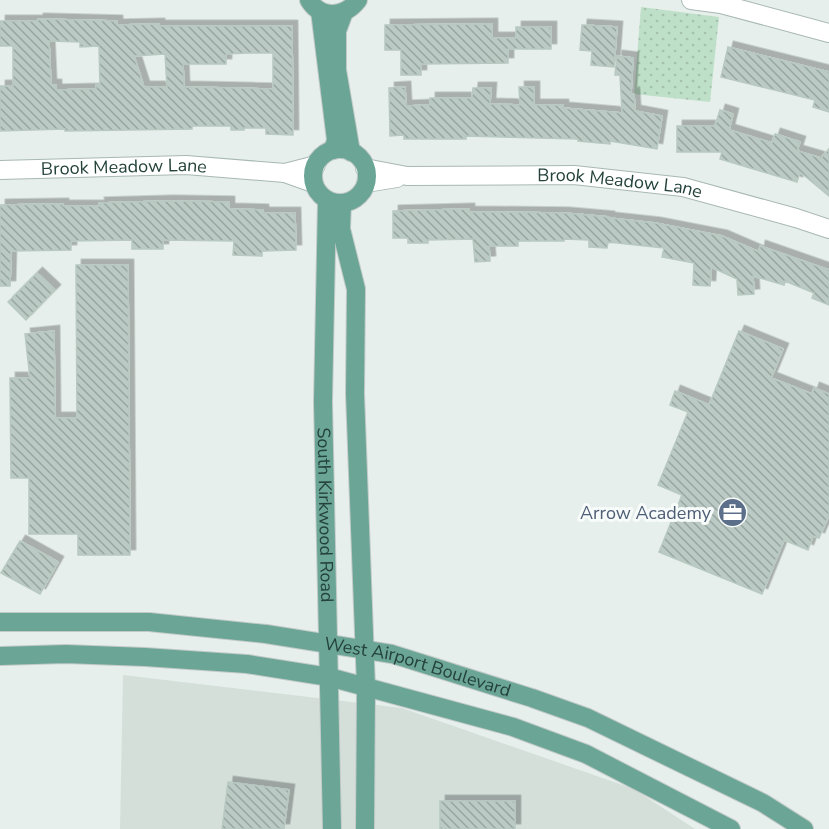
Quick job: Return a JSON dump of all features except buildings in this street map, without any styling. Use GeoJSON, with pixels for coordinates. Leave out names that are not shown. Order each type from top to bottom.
{"type":"FeatureCollection","features":[{"type":"Feature","properties":{"kind":"main road"},"geometry":{"type":"LineString","coordinates":[[315,5],[336,14],[351,6]]}},
{"type":"Feature","properties":{"kind":"main road"},"geometry":{"type":"LineString","coordinates":[[315,5],[336,140],[342,151]]}},
{"type":"Feature","properties":{"kind":"main road"},"geometry":{"type":"LineString","coordinates":[[342,151],[348,126],[337,70],[337,31],[351,6]]}},
{"type":"Feature","properties":{"kind":"main road"},"geometry":{"type":"LineString","coordinates":[[342,151],[357,156],[366,176],[357,197],[335,202],[316,190],[314,174],[325,154],[342,151]]}},
{"type":"Feature","properties":{"kind":"main road","name":"South Kirkwood Road"},"geometry":{"type":"LineString","coordinates":[[332,829],[322,402],[335,202]]}},
{"type":"Feature","properties":{"kind":"main road","name":"South Kirkwood Road"},"geometry":{"type":"LineString","coordinates":[[335,202],[356,289],[355,394],[366,687],[365,829]]}},
{"type":"Feature","properties":{"kind":"main road","name":"West Airport Boulevard"},"geometry":{"type":"LineString","coordinates":[[0,622],[149,622],[266,634],[392,654],[588,718],[763,803],[804,829]]}},
{"type":"Feature","properties":{"kind":"main road","name":"West Airport Boulevard"},"geometry":{"type":"LineString","coordinates":[[0,656],[66,654],[145,657],[247,664],[329,677],[513,728],[586,754],[730,829]]}},
{"type":"Feature","properties":{"kind":"main road"},"geometry":{"type":"LineString","coordinates":[[619,770],[632,739]]}},
{"type":"Feature","properties":{"kind":"street"},"geometry":{"type":"LineString","coordinates":[[691,0],[721,4],[829,33]]}},
{"type":"Feature","properties":{"kind":"street","name":"Brook Meadow Lane"},"geometry":{"type":"LineString","coordinates":[[0,170],[186,165],[314,174]]}},
{"type":"Feature","properties":{"kind":"street","name":"Brook Meadow Lane"},"geometry":{"type":"LineString","coordinates":[[366,176],[574,175],[683,187],[829,229]]}},
{"type":"Feature","properties":{"kind":"shaded area"},"geometry":{"type":"Polygon","coordinates":[[[123,675],[402,708],[634,789],[695,829],[120,829],[123,675]]]}},
{"type":"Feature","properties":{"kind":"green space"},"geometry":{"type":"Polygon","coordinates":[[[641,7],[719,17],[710,102],[634,94],[641,7]]]}},
{"type":"Feature","properties":{"kind":"place","name":"Arrow Academy"},"geometry":{"type":"Point","coordinates":[732,513]}}]}
